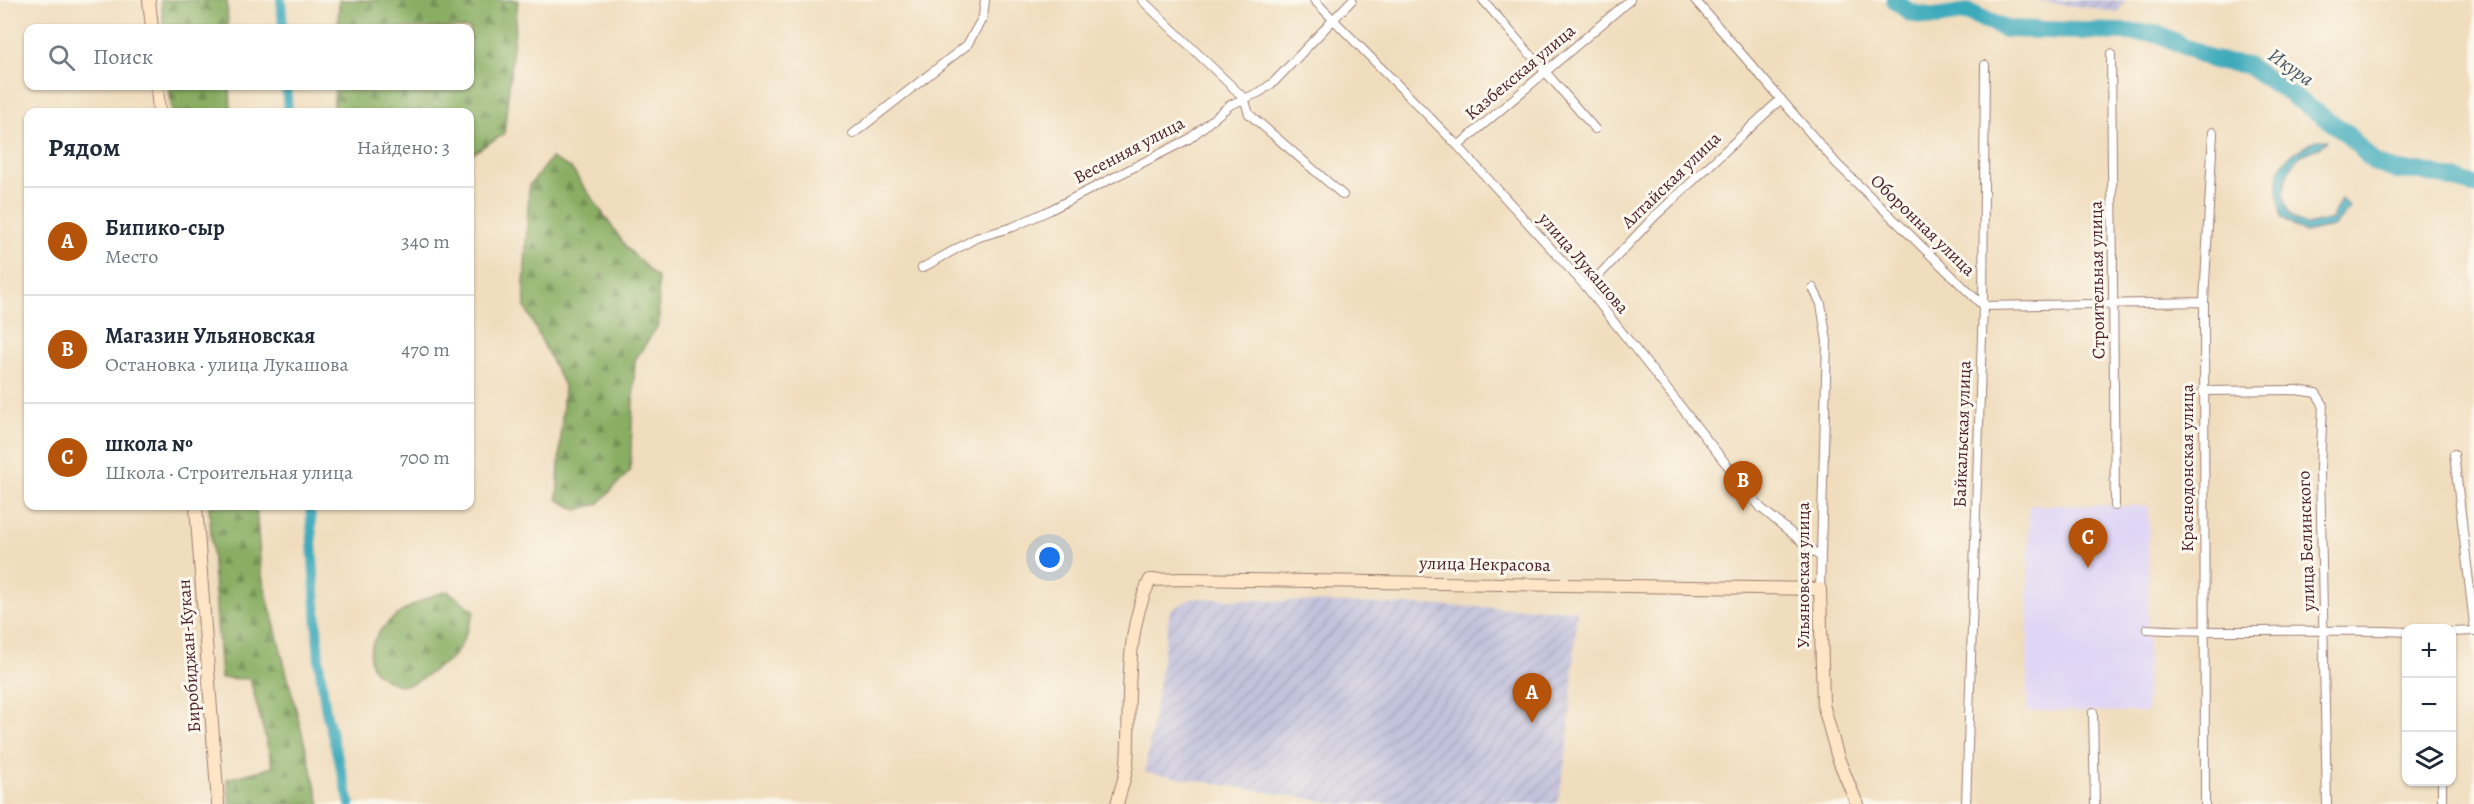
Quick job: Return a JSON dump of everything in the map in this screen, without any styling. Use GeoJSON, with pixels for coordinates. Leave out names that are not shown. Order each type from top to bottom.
{"type":"FeatureCollection","features":[{"type":"Feature","properties":{"kind":"street"},"geometry":{"type":"LineString","coordinates":[[149,0],[152,24]]}},
{"type":"Feature","properties":{"kind":"street"},"geometry":{"type":"LineString","coordinates":[[853,134],[967,45],[983,17],[985,0]]}},
{"type":"Feature","properties":{"kind":"street"},"geometry":{"type":"LineString","coordinates":[[1142,0],[1244,98],[1249,114],[1343,195]]}},
{"type":"Feature","properties":{"kind":"street","name":"улица Лукашова"},"geometry":{"type":"LineString","coordinates":[[1314,0],[1458,146],[1587,288],[1761,508],[1819,556]]}},
{"type":"Feature","properties":{"kind":"street","name":"Весенняя улица"},"geometry":{"type":"LineString","coordinates":[[922,268],[976,238],[1013,227],[1050,210],[1189,139],[1230,105],[1260,92],[1274,82],[1352,0]]}},
{"type":"Feature","properties":{"kind":"street"},"geometry":{"type":"LineString","coordinates":[[1483,0],[1595,129]]}},
{"type":"Feature","properties":{"kind":"street","name":"Казбекская улица"},"geometry":{"type":"LineString","coordinates":[[1458,146],[1630,0]]}},
{"type":"Feature","properties":{"kind":"street","name":"Оборонная улица"},"geometry":{"type":"LineString","coordinates":[[1695,0],[1838,164],[1983,306]]}},
{"type":"Feature","properties":{"kind":"street","name":"Строительная улица"},"geometry":{"type":"LineString","coordinates":[[2111,54],[2115,506]]}},
{"type":"Feature","properties":{"kind":"street","name":"Байкальская улица"},"geometry":{"type":"LineString","coordinates":[[1966,804],[1983,306],[1985,65]]}},
{"type":"Feature","properties":{"kind":"street"},"geometry":{"type":"LineString","coordinates":[[157,90],[159,108]]}},
{"type":"Feature","properties":{"kind":"street","name":"Алтайская улица"},"geometry":{"type":"LineString","coordinates":[[1587,288],[1655,216],[1781,99]]}},
{"type":"Feature","properties":{"kind":"street","name":"Краснодонская улица"},"geometry":{"type":"LineString","coordinates":[[2205,804],[2204,302],[2213,132]]}},
{"type":"Feature","properties":{"kind":"street","name":"Ульяновская улица"},"geometry":{"type":"LineString","coordinates":[[1813,288],[1821,304],[1827,341],[1819,556],[1823,704],[1838,758],[1857,804]]}},
{"type":"Feature","properties":{"kind":"street"},"geometry":{"type":"LineString","coordinates":[[1983,306],[2204,302]]}},
{"type":"Feature","properties":{"kind":"street","name":"улица Белинского"},"geometry":{"type":"LineString","coordinates":[[2203,390],[2296,390],[2316,393],[2323,405],[2320,468],[2327,804]]}},
{"type":"Feature","properties":{"kind":"street"},"geometry":{"type":"LineString","coordinates":[[2454,453],[2474,624]]}},
{"type":"Feature","properties":{"kind":"street","name":"Биробиджан-Кукан"},"geometry":{"type":"LineString","coordinates":[[196,510],[218,804]]}},
{"type":"Feature","properties":{"kind":"street","name":"улица Некрасова"},"geometry":{"type":"LineString","coordinates":[[1117,804],[1127,766],[1128,692],[1140,600],[1150,580],[1520,583],[1820,589]]}},
{"type":"Feature","properties":{"kind":"street"},"geometry":{"type":"LineString","coordinates":[[2147,629],[2204,633],[2325,629],[2402,632]]}},
{"type":"Feature","properties":{"kind":"street"},"geometry":{"type":"LineString","coordinates":[[2456,632],[2474,631]]}},
{"type":"Feature","properties":{"kind":"street"},"geometry":{"type":"LineString","coordinates":[[2093,712],[2095,804]]}},
{"type":"Feature","properties":{"kind":"street"},"geometry":{"type":"LineString","coordinates":[[2442,786],[2442,804]]}},
{"type":"Feature","properties":{"kind":"shaded area"},"geometry":{"type":"Polygon","coordinates":[[[2027,0],[2126,0],[2118,12],[2027,0]]]}},
{"type":"Feature","properties":{"kind":"shaded area"},"geometry":{"type":"Polygon","coordinates":[[[2029,505],[2149,506],[2147,712],[2027,711],[2029,505]]]}},
{"type":"Feature","properties":{"kind":"shaded area"},"geometry":{"type":"Polygon","coordinates":[[[1193,598],[1577,610],[1568,743],[1558,804],[1341,804],[1145,772],[1170,610],[1193,598]]]}},
{"type":"Feature","properties":{"kind":"green space"},"geometry":{"type":"Polygon","coordinates":[[[161,0],[227,0],[228,24],[164,24],[161,0]]]}},
{"type":"Feature","properties":{"kind":"green space"},"geometry":{"type":"Polygon","coordinates":[[[339,0],[518,0],[504,134],[474,153],[474,108],[333,108],[335,90],[474,90],[474,24],[338,24],[339,0]]]}},
{"type":"Feature","properties":{"kind":"green space"},"geometry":{"type":"Polygon","coordinates":[[[169,90],[230,90],[231,108],[172,108],[169,90]]]}},
{"type":"Feature","properties":{"kind":"green space"},"geometry":{"type":"Polygon","coordinates":[[[551,158],[571,168],[627,248],[658,279],[659,324],[635,360],[630,471],[598,504],[577,510],[557,499],[564,386],[525,307],[529,186],[551,158]]]}},
{"type":"Feature","properties":{"kind":"green space"},"geometry":{"type":"Polygon","coordinates":[[[209,510],[256,510],[261,572],[320,804],[230,804],[227,779],[273,767],[250,679],[221,678],[209,510]]]}},
{"type":"Feature","properties":{"kind":"green space"},"geometry":{"type":"Polygon","coordinates":[[[448,591],[475,611],[454,656],[419,680],[406,685],[393,683],[378,674],[371,665],[370,654],[373,642],[380,632],[400,613],[425,599],[448,591]]]}},
{"type":"Feature","properties":{"kind":"water"},"geometry":{"type":"Polygon","coordinates":[[[2317,140],[2327,140],[2321,146],[2299,157],[2290,170],[2284,196],[2288,212],[2294,219],[2306,225],[2331,219],[2341,199],[2350,208],[2333,227],[2304,233],[2281,216],[2278,178],[2280,169],[2292,155],[2317,140]]]}},
{"type":"Feature","properties":{"kind":"waterway"},"geometry":{"type":"LineString","coordinates":[[281,0],[283,24]]}},
{"type":"Feature","properties":{"kind":"waterway","name":"Икура"},"geometry":{"type":"LineString","coordinates":[[1895,0],[1910,13],[1935,17],[1968,12],[2005,29],[2157,33],[2213,60],[2247,65],[2344,131],[2375,163],[2397,171],[2421,171],[2474,185]]}},
{"type":"Feature","properties":{"kind":"waterway"},"geometry":{"type":"LineString","coordinates":[[286,90],[288,108]]}},
{"type":"Feature","properties":{"kind":"waterway"},"geometry":{"type":"LineString","coordinates":[[310,510],[319,662],[326,712],[350,804]]}},
{"type":"Feature","properties":{"kind":"place","name":"Магазин Ульяновская"},"geometry":{"type":"Point","coordinates":[1743,511]}},
{"type":"Feature","properties":{"kind":"place","name":"школа №"},"geometry":{"type":"Point","coordinates":[2088,568]}},
{"type":"Feature","properties":{"kind":"place","name":"Бипико-сыр"},"geometry":{"type":"Point","coordinates":[1532,723]}}]}
